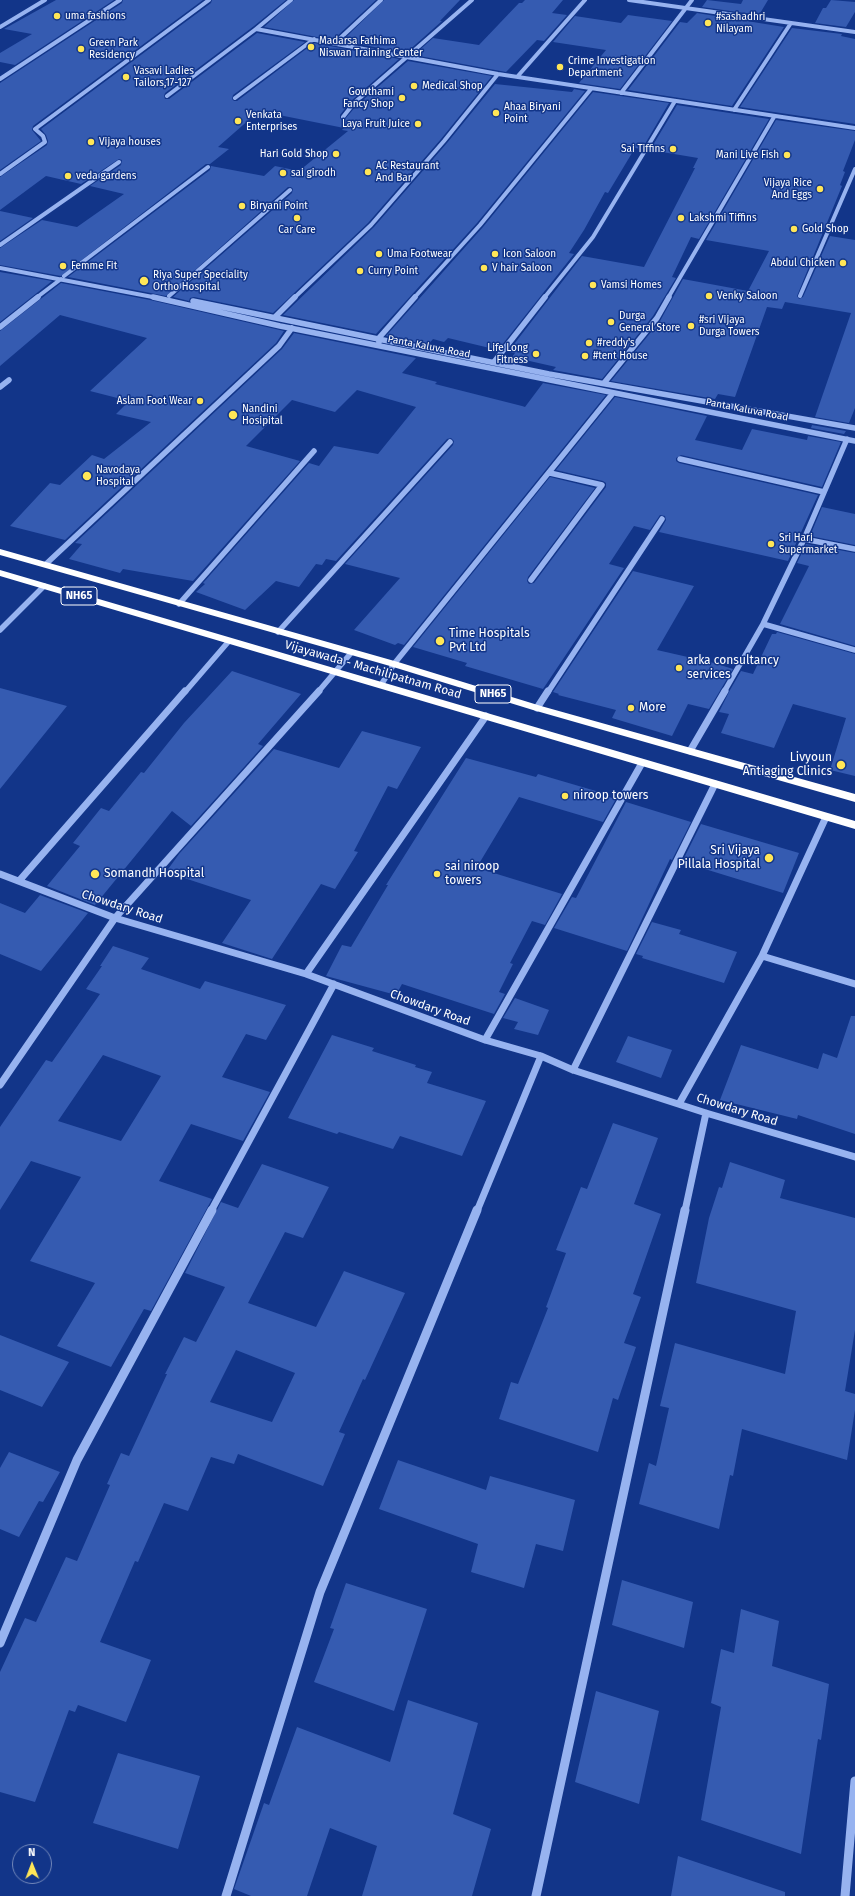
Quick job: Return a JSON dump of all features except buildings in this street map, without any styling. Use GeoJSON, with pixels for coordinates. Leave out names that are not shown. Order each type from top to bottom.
{"type":"FeatureCollection","features":[{"type":"Feature","properties":{"kind":"highway","name":"Vijayawada - Machilipatnam Road"},"geometry":{"type":"LineString","coordinates":[[0,552],[394,664],[537,708],[855,798]]}},
{"type":"Feature","properties":{"kind":"highway","name":"Vijayawada - Machilipatnam Road"},"geometry":{"type":"LineString","coordinates":[[0,573],[855,825]]}},
{"type":"Feature","properties":{"kind":"street"},"geometry":{"type":"LineString","coordinates":[[0,27],[45,0]]}},
{"type":"Feature","properties":{"kind":"street"},"geometry":{"type":"LineString","coordinates":[[0,80],[120,0]]}},
{"type":"Feature","properties":{"kind":"street"},"geometry":{"type":"LineString","coordinates":[[0,174],[45,142],[43,136],[35,129],[209,0]]}},
{"type":"Feature","properties":{"kind":"street"},"geometry":{"type":"LineString","coordinates":[[167,96],[256,29],[291,0]]}},
{"type":"Feature","properties":{"kind":"street"},"geometry":{"type":"LineString","coordinates":[[335,43],[381,0]]}},
{"type":"Feature","properties":{"kind":"street"},"geometry":{"type":"LineString","coordinates":[[343,117],[354,103],[472,0]]}},
{"type":"Feature","properties":{"kind":"street"},"geometry":{"type":"LineString","coordinates":[[517,77],[586,0]]}},
{"type":"Feature","properties":{"kind":"street"},"geometry":{"type":"LineString","coordinates":[[629,0],[855,32]]}},
{"type":"Feature","properties":{"kind":"street"},"geometry":{"type":"LineString","coordinates":[[621,92],[692,0]]}},
{"type":"Feature","properties":{"kind":"street"},"geometry":{"type":"LineString","coordinates":[[734,110],[792,23]]}},
{"type":"Feature","properties":{"kind":"street"},"geometry":{"type":"LineString","coordinates":[[256,29],[498,74],[774,117],[855,128]]}},
{"type":"Feature","properties":{"kind":"street"},"geometry":{"type":"LineString","coordinates":[[235,98],[314,39]]}},
{"type":"Feature","properties":{"kind":"street"},"geometry":{"type":"LineString","coordinates":[[275,317],[370,225],[444,141],[498,74]]}},
{"type":"Feature","properties":{"kind":"street"},"geometry":{"type":"LineString","coordinates":[[381,346],[378,339],[480,225],[591,89]]}},
{"type":"Feature","properties":{"kind":"street"},"geometry":{"type":"LineString","coordinates":[[494,362],[593,237],[675,101]]}},
{"type":"Feature","properties":{"kind":"street"},"geometry":{"type":"LineString","coordinates":[[604,383],[657,318],[774,117]]}},
{"type":"Feature","properties":{"kind":"street"},"geometry":{"type":"LineString","coordinates":[[0,245],[119,162]]}},
{"type":"Feature","properties":{"kind":"street"},"geometry":{"type":"LineString","coordinates":[[0,327],[208,167]]}},
{"type":"Feature","properties":{"kind":"street"},"geometry":{"type":"LineString","coordinates":[[800,296],[855,169]]}},
{"type":"Feature","properties":{"kind":"street"},"geometry":{"type":"LineString","coordinates":[[169,296],[290,190]]}},
{"type":"Feature","properties":{"kind":"street","name":"Panta Kaluva Road"},"geometry":{"type":"LineString","coordinates":[[0,264],[292,328],[855,441]]}},
{"type":"Feature","properties":{"kind":"street","name":"Panta Kaluva Road"},"geometry":{"type":"LineString","coordinates":[[0,268],[169,296],[494,362],[855,428]]}},
{"type":"Feature","properties":{"kind":"street"},"geometry":{"type":"LineString","coordinates":[[46,564],[279,346],[292,328]]}},
{"type":"Feature","properties":{"kind":"street"},"geometry":{"type":"LineString","coordinates":[[0,387],[9,380]]}},
{"type":"Feature","properties":{"kind":"street"},"geometry":{"type":"LineString","coordinates":[[381,685],[394,664],[550,473],[613,393]]}},
{"type":"Feature","properties":{"kind":"street"},"geometry":{"type":"LineString","coordinates":[[690,751],[763,624],[804,538],[846,439]]}},
{"type":"Feature","properties":{"kind":"street"},"geometry":{"type":"LineString","coordinates":[[278,632],[450,442]]}},
{"type":"Feature","properties":{"kind":"street"},"geometry":{"type":"LineString","coordinates":[[179,604],[314,451]]}},
{"type":"Feature","properties":{"kind":"street"},"geometry":{"type":"LineString","coordinates":[[680,459],[824,492]]}},
{"type":"Feature","properties":{"kind":"street"},"geometry":{"type":"LineString","coordinates":[[531,580],[602,485],[550,473]]}},
{"type":"Feature","properties":{"kind":"street"},"geometry":{"type":"LineString","coordinates":[[537,708],[662,519]]}},
{"type":"Feature","properties":{"kind":"street"},"geometry":{"type":"LineString","coordinates":[[804,538],[855,549]]}},
{"type":"Feature","properties":{"kind":"street"},"geometry":{"type":"LineString","coordinates":[[0,630],[44,586]]}},
{"type":"Feature","properties":{"kind":"street"},"geometry":{"type":"LineString","coordinates":[[763,624],[855,650]]}},
{"type":"Feature","properties":{"kind":"street"},"geometry":{"type":"LineString","coordinates":[[19,881],[229,641]]}},
{"type":"Feature","properties":{"kind":"street"},"geometry":{"type":"LineString","coordinates":[[0,1085],[115,918],[336,672],[351,653]]}},
{"type":"Feature","properties":{"kind":"street"},"geometry":{"type":"LineString","coordinates":[[306,974],[486,716]]}},
{"type":"Feature","properties":{"kind":"street"},"geometry":{"type":"LineString","coordinates":[[485,1040],[642,762]]}},
{"type":"Feature","properties":{"kind":"street"},"geometry":{"type":"LineString","coordinates":[[573,1070],[715,784]]}},
{"type":"Feature","properties":{"kind":"street"},"geometry":{"type":"LineString","coordinates":[[679,1104],[762,956],[826,817]]}},
{"type":"Feature","properties":{"kind":"street","name":"Chowdary Road"},"geometry":{"type":"LineString","coordinates":[[0,874],[115,918],[306,974],[485,1040],[541,1056],[573,1070],[706,1113],[855,1157]]}},
{"type":"Feature","properties":{"kind":"street"},"geometry":{"type":"LineString","coordinates":[[762,956],[855,984]]}},
{"type":"Feature","properties":{"kind":"street"},"geometry":{"type":"LineString","coordinates":[[0,1644],[77,1460],[334,984]]}},
{"type":"Feature","properties":{"kind":"street"},"geometry":{"type":"LineString","coordinates":[[226,1896],[320,1592],[541,1056]]}},
{"type":"Feature","properties":{"kind":"street"},"geometry":{"type":"LineString","coordinates":[[536,1896],[706,1113]]}},
{"type":"Feature","properties":{"kind":"street"},"geometry":{"type":"LineString","coordinates":[[845,1896],[855,1781]]}},
{"type":"Feature","properties":{"kind":"place","name":"uma fashions"},"geometry":{"type":"Point","coordinates":[57,16]}},
{"type":"Feature","properties":{"kind":"place","name":"#sashadhri Nilayam"},"geometry":{"type":"Point","coordinates":[708,23]}},
{"type":"Feature","properties":{"kind":"place","name":"Madarsa Fathima Niswan Training Center"},"geometry":{"type":"Point","coordinates":[311,47]}},
{"type":"Feature","properties":{"kind":"place","name":"Green Park Residency"},"geometry":{"type":"Point","coordinates":[81,49]}},
{"type":"Feature","properties":{"kind":"place","name":"Crime Investigation Department"},"geometry":{"type":"Point","coordinates":[560,67]}},
{"type":"Feature","properties":{"kind":"place","name":"Vasavi Ladies Tailors,17-127"},"geometry":{"type":"Point","coordinates":[126,77]}},
{"type":"Feature","properties":{"kind":"place","name":"Medical Shop"},"geometry":{"type":"Point","coordinates":[414,86]}},
{"type":"Feature","properties":{"kind":"place","name":"Gowthami Fancy Shop"},"geometry":{"type":"Point","coordinates":[402,98]}},
{"type":"Feature","properties":{"kind":"place","name":"Ahaa Biryani Point"},"geometry":{"type":"Point","coordinates":[496,113]}},
{"type":"Feature","properties":{"kind":"place","name":"Venkata Enterprises"},"geometry":{"type":"Point","coordinates":[238,121]}},
{"type":"Feature","properties":{"kind":"place","name":"Laya Fruit Juice"},"geometry":{"type":"Point","coordinates":[418,124]}},
{"type":"Feature","properties":{"kind":"place","name":"Vijaya houses"},"geometry":{"type":"Point","coordinates":[91,142]}},
{"type":"Feature","properties":{"kind":"place","name":"Sai Tiffins"},"geometry":{"type":"Point","coordinates":[673,149]}},
{"type":"Feature","properties":{"kind":"place","name":"Hari Gold Shop"},"geometry":{"type":"Point","coordinates":[336,154]}},
{"type":"Feature","properties":{"kind":"place","name":"Mani Live Fish"},"geometry":{"type":"Point","coordinates":[787,155]}},
{"type":"Feature","properties":{"kind":"place","name":"AC Restaurant And Bar"},"geometry":{"type":"Point","coordinates":[368,172]}},
{"type":"Feature","properties":{"kind":"place","name":"sai girodh"},"geometry":{"type":"Point","coordinates":[283,173]}},
{"type":"Feature","properties":{"kind":"place","name":"veda gardens"},"geometry":{"type":"Point","coordinates":[68,176]}},
{"type":"Feature","properties":{"kind":"place","name":"Vijaya Rice And Eggs"},"geometry":{"type":"Point","coordinates":[820,189]}},
{"type":"Feature","properties":{"kind":"place","name":"Biryani Point"},"geometry":{"type":"Point","coordinates":[242,206]}},
{"type":"Feature","properties":{"kind":"place","name":"Car Care"},"geometry":{"type":"Point","coordinates":[297,218]}},
{"type":"Feature","properties":{"kind":"place","name":"Lakshmi Tiffins"},"geometry":{"type":"Point","coordinates":[681,218]}},
{"type":"Feature","properties":{"kind":"place","name":"Gold Shop"},"geometry":{"type":"Point","coordinates":[794,229]}},
{"type":"Feature","properties":{"kind":"place","name":"Uma Footwear"},"geometry":{"type":"Point","coordinates":[379,254]}},
{"type":"Feature","properties":{"kind":"place","name":"Icon Saloon"},"geometry":{"type":"Point","coordinates":[495,254]}},
{"type":"Feature","properties":{"kind":"place","name":"Abdul Chicken"},"geometry":{"type":"Point","coordinates":[843,263]}},
{"type":"Feature","properties":{"kind":"place","name":"Femme Fit"},"geometry":{"type":"Point","coordinates":[63,266]}},
{"type":"Feature","properties":{"kind":"place","name":"V hair Saloon"},"geometry":{"type":"Point","coordinates":[484,268]}},
{"type":"Feature","properties":{"kind":"place","name":"Curry Point"},"geometry":{"type":"Point","coordinates":[360,271]}},
{"type":"Feature","properties":{"kind":"place","name":"Riya Super Speciality Ortho Hospital"},"geometry":{"type":"Point","coordinates":[144,281]}},
{"type":"Feature","properties":{"kind":"place","name":"Vamsi Homes"},"geometry":{"type":"Point","coordinates":[593,285]}},
{"type":"Feature","properties":{"kind":"place","name":"Venky Saloon"},"geometry":{"type":"Point","coordinates":[709,296]}},
{"type":"Feature","properties":{"kind":"place","name":"Durga General Store"},"geometry":{"type":"Point","coordinates":[611,322]}},
{"type":"Feature","properties":{"kind":"place","name":"#sri Vijaya Durga Towers"},"geometry":{"type":"Point","coordinates":[691,326]}},
{"type":"Feature","properties":{"kind":"place","name":"#reddy's"},"geometry":{"type":"Point","coordinates":[589,343]}},
{"type":"Feature","properties":{"kind":"place","name":"Life Long Fitness"},"geometry":{"type":"Point","coordinates":[536,354]}},
{"type":"Feature","properties":{"kind":"place","name":"#tent House"},"geometry":{"type":"Point","coordinates":[585,356]}},
{"type":"Feature","properties":{"kind":"place","name":"Aslam Foot Wear"},"geometry":{"type":"Point","coordinates":[200,401]}},
{"type":"Feature","properties":{"kind":"place","name":"Nandini Hosipital"},"geometry":{"type":"Point","coordinates":[233,415]}},
{"type":"Feature","properties":{"kind":"place","name":"Navodaya Hospital"},"geometry":{"type":"Point","coordinates":[87,476]}},
{"type":"Feature","properties":{"kind":"place","name":"Sri Hari Supermarket"},"geometry":{"type":"Point","coordinates":[771,544]}},
{"type":"Feature","properties":{"kind":"place","name":"Time Hospitals Pvt Ltd"},"geometry":{"type":"Point","coordinates":[440,641]}},
{"type":"Feature","properties":{"kind":"place","name":"arka consultancy services"},"geometry":{"type":"Point","coordinates":[679,668]}},
{"type":"Feature","properties":{"kind":"place","name":"More"},"geometry":{"type":"Point","coordinates":[631,708]}},
{"type":"Feature","properties":{"kind":"place","name":"Livyoun Antiaging Clinics"},"geometry":{"type":"Point","coordinates":[841,765]}},
{"type":"Feature","properties":{"kind":"place","name":"niroop towers"},"geometry":{"type":"Point","coordinates":[565,796]}},
{"type":"Feature","properties":{"kind":"place","name":"Sri Vijaya Pillala Hospital"},"geometry":{"type":"Point","coordinates":[769,858]}},
{"type":"Feature","properties":{"kind":"place","name":"Somandh Hospital"},"geometry":{"type":"Point","coordinates":[95,874]}},
{"type":"Feature","properties":{"kind":"place","name":"sai niroop towers"},"geometry":{"type":"Point","coordinates":[437,874]}}]}
